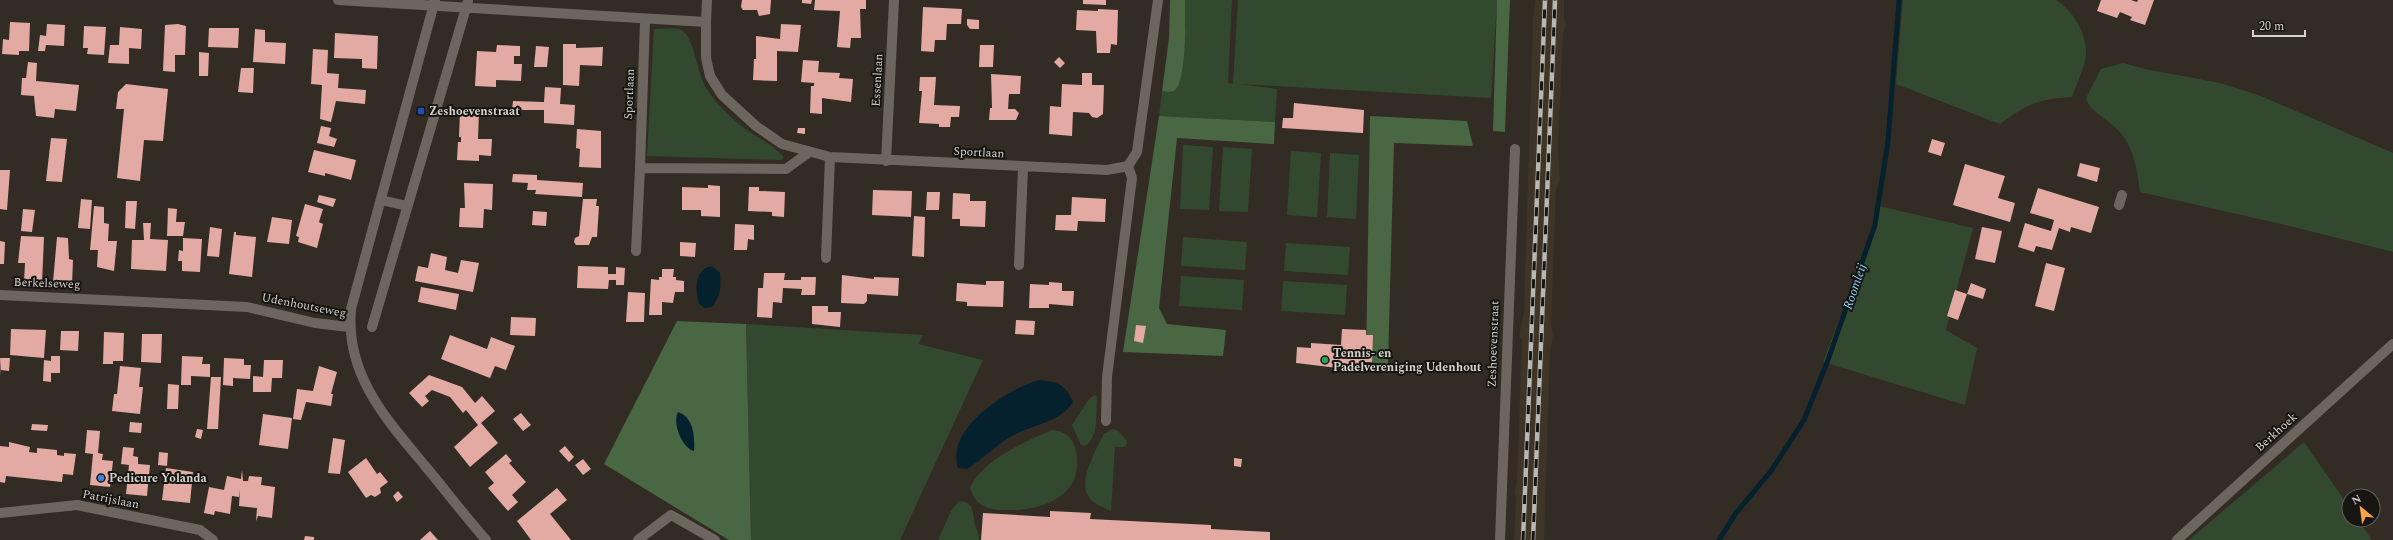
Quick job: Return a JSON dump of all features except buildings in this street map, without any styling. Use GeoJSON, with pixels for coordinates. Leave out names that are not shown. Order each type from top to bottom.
{"type":"FeatureCollection","features":[{"type":"Feature","properties":{"kind":"street"},"geometry":{"type":"LineString","coordinates":[[338,0],[468,3],[645,20],[706,22]]}},
{"type":"Feature","properties":{"kind":"street","name":"Sportlaan"},"geometry":{"type":"LineString","coordinates":[[707,0],[707,64],[710,76],[722,95],[756,126],[782,144],[830,157],[886,161],[1023,168],[1107,170],[1128,166]]}},
{"type":"Feature","properties":{"kind":"street","name":"Essenlaan"},"geometry":{"type":"LineString","coordinates":[[886,161],[894,0]]}},
{"type":"Feature","properties":{"kind":"street"},"geometry":{"type":"LineString","coordinates":[[1106,421],[1107,378],[1132,178],[1128,166],[1137,152],[1158,0]]}},
{"type":"Feature","properties":{"kind":"street"},"geometry":{"type":"LineString","coordinates":[[349,327],[351,309],[435,2]]}},
{"type":"Feature","properties":{"kind":"street"},"geometry":{"type":"LineString","coordinates":[[372,328],[468,3]]}},
{"type":"Feature","properties":{"kind":"street","name":"Sportlaan"},"geometry":{"type":"LineString","coordinates":[[636,251],[645,20]]}},
{"type":"Feature","properties":{"kind":"street","name":"Zeshoevenstraat"},"geometry":{"type":"LineString","coordinates":[[1500,540],[1515,149]]}},
{"type":"Feature","properties":{"kind":"street"},"geometry":{"type":"LineString","coordinates":[[640,168],[786,169],[808,152]]}},
{"type":"Feature","properties":{"kind":"street"},"geometry":{"type":"LineString","coordinates":[[826,258],[830,157]]}},
{"type":"Feature","properties":{"kind":"street"},"geometry":{"type":"LineString","coordinates":[[1019,265],[1023,168]]}},
{"type":"Feature","properties":{"kind":"street"},"geometry":{"type":"LineString","coordinates":[[2119,205],[2122,195]]}},
{"type":"Feature","properties":{"kind":"street"},"geometry":{"type":"LineString","coordinates":[[381,200],[407,206]]}},
{"type":"Feature","properties":{"kind":"street","name":"Berkelseweg"},"geometry":{"type":"LineString","coordinates":[[0,295],[94,298]]}},
{"type":"Feature","properties":{"kind":"street","name":"Udenhoutseweg"},"geometry":{"type":"LineString","coordinates":[[94,298],[247,307],[315,322],[349,327],[360,374],[376,405],[486,540]]}},
{"type":"Feature","properties":{"kind":"street","name":"Berkhoek"},"geometry":{"type":"LineString","coordinates":[[2177,540],[2393,344]]}},
{"type":"Feature","properties":{"kind":"street","name":"Patrijslaan"},"geometry":{"type":"LineString","coordinates":[[0,513],[77,505],[200,530],[213,540]]}},
{"type":"Feature","properties":{"kind":"street"},"geometry":{"type":"LineString","coordinates":[[638,540],[670,515],[715,540]]}},
{"type":"Feature","properties":{"kind":"shaded area"},"geometry":{"type":"Polygon","coordinates":[[[1535,0],[1564,0],[1564,19],[1566,25],[1563,34],[1558,147],[1560,181],[1556,189],[1551,326],[1553,335],[1550,352],[1544,540],[1514,540],[1516,498],[1514,493],[1517,481],[1522,340],[1519,336],[1524,312],[1533,19],[1535,0]]]}},
{"type":"Feature","properties":{"kind":"green space"},"geometry":{"type":"Polygon","coordinates":[[[1170,0],[1185,0],[1185,33],[1182,73],[1176,89],[1172,92],[1168,92],[1162,91],[1169,38],[1170,0]]]}},
{"type":"Feature","properties":{"kind":"green space"},"geometry":{"type":"Polygon","coordinates":[[[1185,0],[1232,0],[1228,83],[1233,84],[1238,0],[1497,0],[1491,98],[1240,84],[1277,89],[1275,122],[1159,116],[1162,91],[1170,92],[1186,27],[1185,0]]]}},
{"type":"Feature","properties":{"kind":"green space"},"geometry":{"type":"Polygon","coordinates":[[[1497,0],[1510,0],[1505,132],[1493,131],[1497,0]]]}},
{"type":"Feature","properties":{"kind":"green space"},"geometry":{"type":"Polygon","coordinates":[[[1903,0],[2056,0],[2069,11],[2080,26],[2085,43],[2085,61],[2072,97],[2050,99],[2033,104],[2000,124],[1896,84],[1903,0]]]}},
{"type":"Feature","properties":{"kind":"green space"},"geometry":{"type":"Polygon","coordinates":[[[654,29],[679,29],[684,32],[692,45],[703,82],[710,94],[739,124],[780,152],[784,157],[782,160],[647,156],[654,29]]]}},
{"type":"Feature","properties":{"kind":"green space"},"geometry":{"type":"Polygon","coordinates":[[[2123,63],[2145,69],[2220,83],[2261,96],[2393,153],[2393,252],[2281,224],[2140,192],[2134,158],[2127,142],[2116,128],[2091,107],[2086,98],[2101,69],[2123,63]]]}},
{"type":"Feature","properties":{"kind":"green space"},"geometry":{"type":"Polygon","coordinates":[[[1159,116],[1275,122],[1274,144],[1177,138],[1159,308],[1167,324],[1226,330],[1223,356],[1123,352],[1159,116]]]}},
{"type":"Feature","properties":{"kind":"green space"},"geometry":{"type":"Polygon","coordinates":[[[1370,116],[1467,121],[1473,146],[1394,143],[1388,364],[1366,362],[1370,116]]]}},
{"type":"Feature","properties":{"kind":"green space"},"geometry":{"type":"Polygon","coordinates":[[[1183,145],[1213,147],[1209,210],[1180,209],[1183,145]]]}},
{"type":"Feature","properties":{"kind":"green space"},"geometry":{"type":"Polygon","coordinates":[[[1223,147],[1252,149],[1248,212],[1219,211],[1223,147]]]}},
{"type":"Feature","properties":{"kind":"green space"},"geometry":{"type":"Polygon","coordinates":[[[1291,151],[1321,153],[1317,217],[1287,215],[1291,151]]]}},
{"type":"Feature","properties":{"kind":"green space"},"geometry":{"type":"Polygon","coordinates":[[[1330,153],[1359,155],[1356,219],[1327,217],[1330,153]]]}},
{"type":"Feature","properties":{"kind":"green space"},"geometry":{"type":"Polygon","coordinates":[[[1879,206],[1973,228],[1946,330],[1977,348],[1965,405],[1823,362],[1857,273],[1879,206]]]}},
{"type":"Feature","properties":{"kind":"green space"},"geometry":{"type":"Polygon","coordinates":[[[1183,237],[1247,242],[1245,270],[1181,266],[1183,237]]]}},
{"type":"Feature","properties":{"kind":"green space"},"geometry":{"type":"Polygon","coordinates":[[[1286,243],[1350,247],[1348,275],[1284,271],[1286,243]]]}},
{"type":"Feature","properties":{"kind":"green space"},"geometry":{"type":"Polygon","coordinates":[[[1181,276],[1244,280],[1242,310],[1179,306],[1181,276]]]}},
{"type":"Feature","properties":{"kind":"green space"},"geometry":{"type":"Polygon","coordinates":[[[1283,281],[1347,285],[1345,315],[1281,311],[1283,281]]]}},
{"type":"Feature","properties":{"kind":"green space"},"geometry":{"type":"Polygon","coordinates":[[[677,321],[746,324],[751,540],[729,540],[604,464],[677,321]]]}},
{"type":"Feature","properties":{"kind":"green space"},"geometry":{"type":"Polygon","coordinates":[[[746,324],[923,335],[919,344],[983,360],[900,540],[751,540],[746,324]]]}},
{"type":"Feature","properties":{"kind":"green space"},"geometry":{"type":"Polygon","coordinates":[[[1095,395],[1097,397],[1095,431],[1093,437],[1085,446],[1081,445],[1072,425],[1089,399],[1095,395]]]}},
{"type":"Feature","properties":{"kind":"green space"},"geometry":{"type":"Polygon","coordinates":[[[1113,429],[1118,431],[1127,441],[1126,447],[1115,447],[1111,511],[1098,505],[1090,499],[1085,482],[1093,456],[1104,434],[1113,429]]]}},
{"type":"Feature","properties":{"kind":"green space"},"geometry":{"type":"Polygon","coordinates":[[[1052,430],[1066,435],[1075,447],[1077,462],[1076,475],[1070,486],[1062,495],[1040,506],[1027,509],[993,509],[978,502],[973,496],[970,488],[984,469],[1005,453],[1052,430]]]}},
{"type":"Feature","properties":{"kind":"green space"},"geometry":{"type":"Polygon","coordinates":[[[2304,442],[2341,495],[2341,528],[2364,528],[2372,540],[2189,540],[2304,442]]]}},
{"type":"Feature","properties":{"kind":"green space"},"geometry":{"type":"Polygon","coordinates":[[[959,501],[971,506],[979,540],[938,540],[951,511],[959,501]]]}},
{"type":"Feature","properties":{"kind":"water"},"geometry":{"type":"Polygon","coordinates":[[[712,266],[720,273],[720,291],[712,307],[705,308],[699,304],[697,281],[702,271],[712,266]]]}},
{"type":"Feature","properties":{"kind":"water"},"geometry":{"type":"Polygon","coordinates":[[[1039,380],[1056,383],[1067,391],[1073,402],[1068,409],[1054,419],[1012,436],[967,469],[958,468],[956,453],[961,439],[970,425],[982,412],[996,401],[1011,392],[1039,380]]]}},
{"type":"Feature","properties":{"kind":"water"},"geometry":{"type":"Polygon","coordinates":[[[678,412],[687,418],[690,423],[694,434],[694,451],[686,445],[679,434],[676,422],[678,412]]]}},
{"type":"Feature","properties":{"kind":"waterway","name":"Roomleij"},"geometry":{"type":"LineString","coordinates":[[1719,540],[1736,513],[1771,471],[1804,420],[1828,360],[1875,225],[1888,141],[1899,0]]}},
{"type":"Feature","properties":{"kind":"railway"},"geometry":{"type":"LineString","coordinates":[[1523,540],[1545,0]]}},
{"type":"Feature","properties":{"kind":"railway"},"geometry":{"type":"LineString","coordinates":[[1533,540],[1555,0]]}},
{"type":"Feature","properties":{"kind":"place","name":"Zeshoevenstraat"},"geometry":{"type":"Point","coordinates":[421,111]}},
{"type":"Feature","properties":{"kind":"place","name":"Tennis- en Padelvereniging Udenhout"},"geometry":{"type":"Point","coordinates":[1325,360]}},
{"type":"Feature","properties":{"kind":"place","name":"Pedicure Yolanda"},"geometry":{"type":"Point","coordinates":[101,478]}}]}
